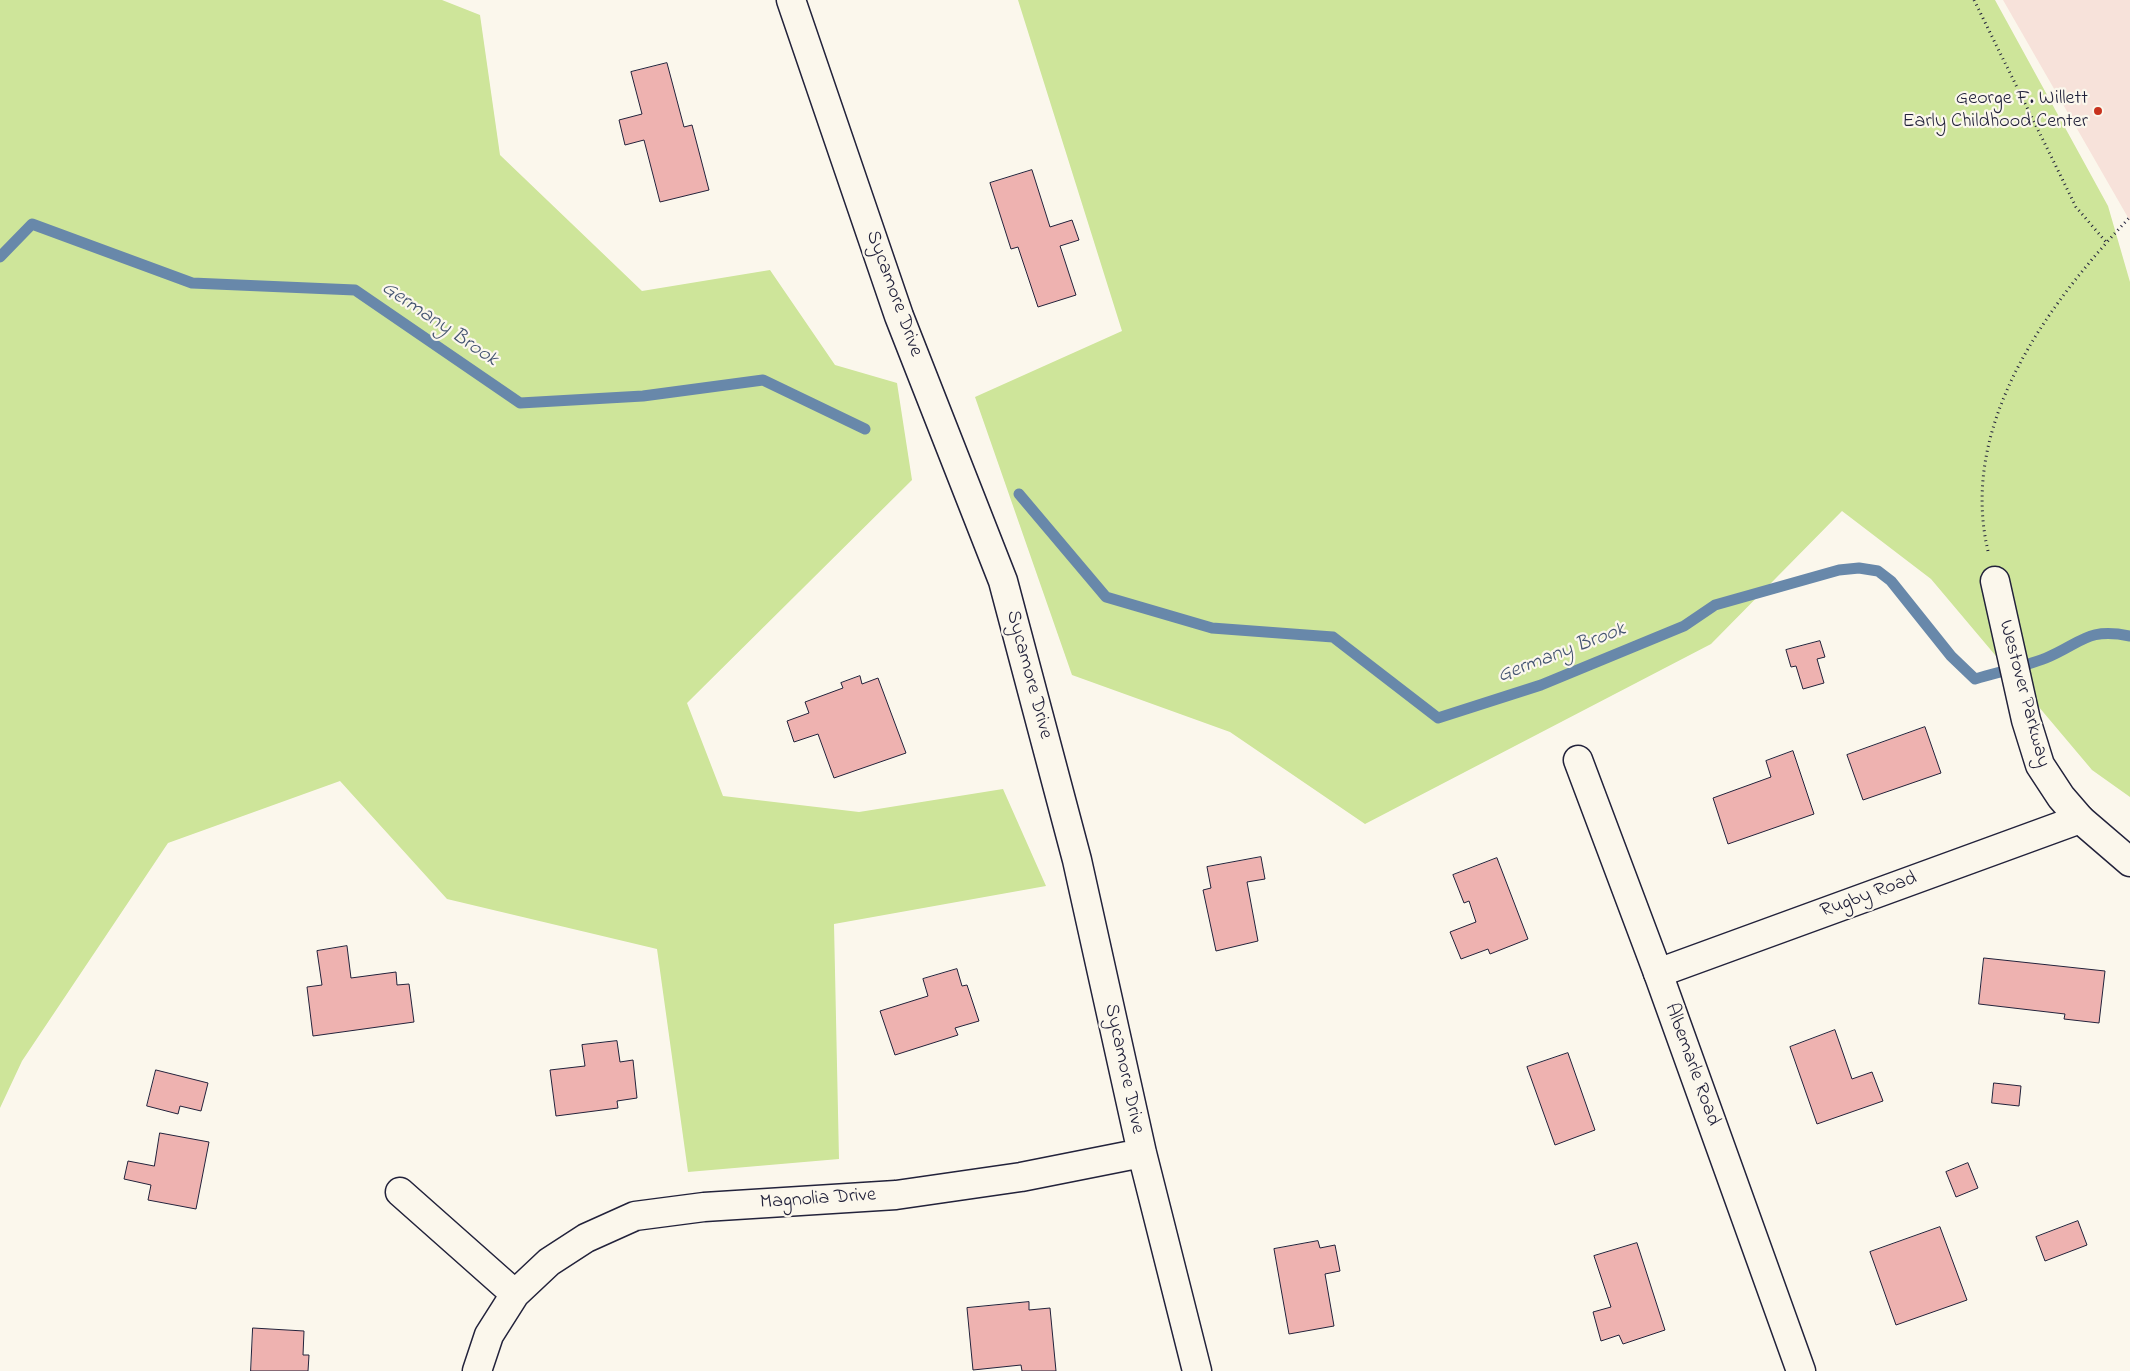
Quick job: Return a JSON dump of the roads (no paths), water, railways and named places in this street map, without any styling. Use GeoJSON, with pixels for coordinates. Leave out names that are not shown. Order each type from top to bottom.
{"type":"FeatureCollection","features":[{"type":"Feature","properties":{"kind":"street","name":"Sycamore Drive"},"geometry":{"type":"LineString","coordinates":[[791,0],[899,316],[1003,581],[1077,860],[1142,1153],[1196,1371]]}},
{"type":"Feature","properties":{"kind":"street","name":"Westover Parkway"},"geometry":{"type":"LineString","coordinates":[[1995,581],[2026,720],[2044,773],[2080,819],[2130,862]]}},
{"type":"Feature","properties":{"kind":"street","name":"Albemarle Road"},"geometry":{"type":"LineString","coordinates":[[1578,760],[1658,974],[1801,1371]]}},
{"type":"Feature","properties":{"kind":"street","name":"Rugby Road"},"geometry":{"type":"LineString","coordinates":[[1658,974],[2080,819]]}},
{"type":"Feature","properties":{"kind":"street","name":"Magnolia Drive"},"geometry":{"type":"LineString","coordinates":[[477,1371],[489,1335],[515,1294],[549,1262],[586,1238],[635,1216],[704,1207],[896,1195],[1021,1178],[1142,1153]]}},
{"type":"Feature","properties":{"kind":"street"},"geometry":{"type":"LineString","coordinates":[[400,1192],[515,1294]]}},
{"type":"Feature","properties":{"kind":"waterway","name":"Germany Brook"},"geometry":{"type":"LineString","coordinates":[[0,257],[32,224],[192,283],[355,290],[520,403],[643,396],[763,380],[865,429]]}},
{"type":"Feature","properties":{"kind":"waterway","name":"Germany Brook"},"geometry":{"type":"LineString","coordinates":[[1019,494],[1106,597],[1212,628],[1333,637],[1438,718],[1541,685],[1684,626],[1715,605],[1839,570],[1859,568],[1878,571],[1891,581],[1951,656],[1975,679],[2046,658],[2094,635],[2116,634],[2130,636]]}},
{"type":"Feature","properties":{"kind":"place","name":"George F. Willett Early Childhood Center"},"geometry":{"type":"Point","coordinates":[2098,111]}}]}
